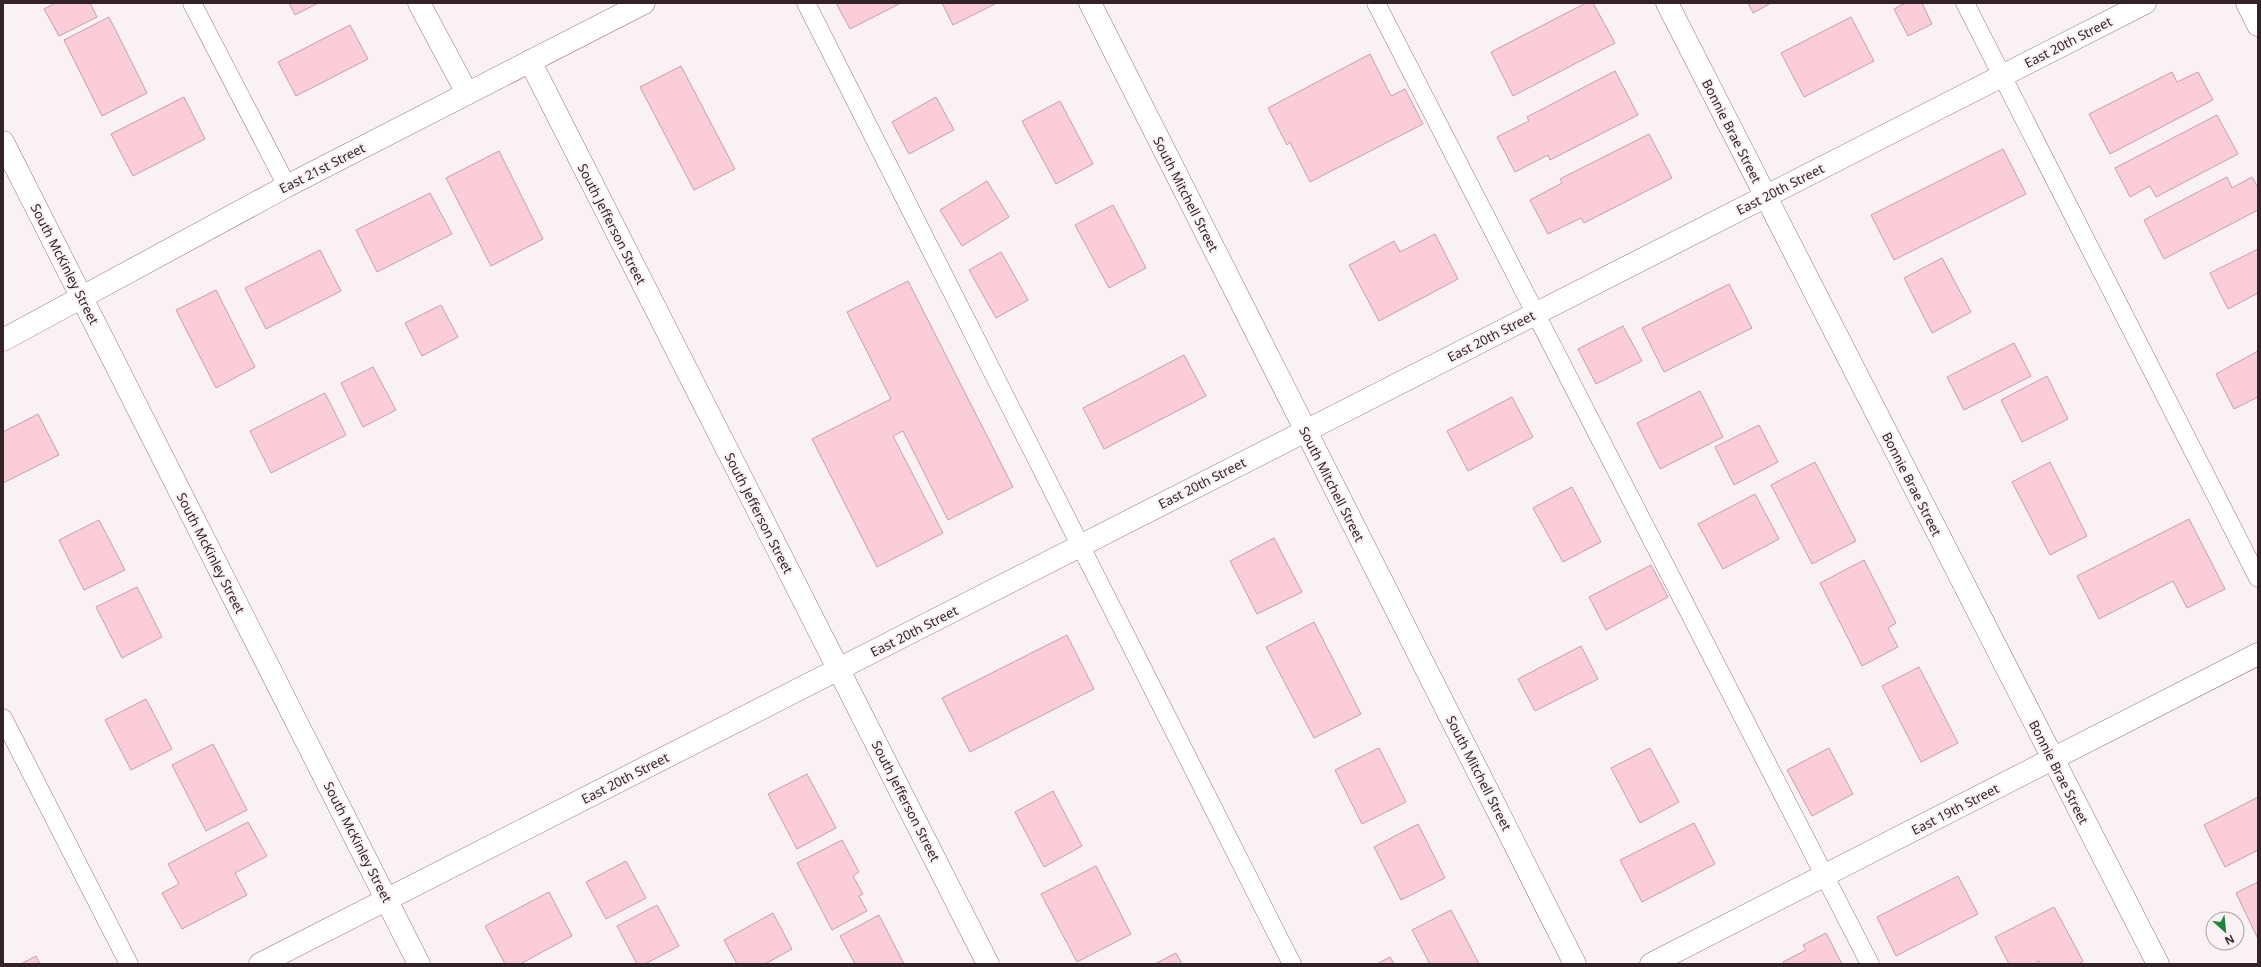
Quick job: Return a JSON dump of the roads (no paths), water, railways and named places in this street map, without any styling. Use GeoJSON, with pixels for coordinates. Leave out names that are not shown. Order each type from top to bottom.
{"type":"FeatureCollection","features":[{"type":"Feature","properties":{"kind":"street"},"geometry":{"type":"LineString","coordinates":[[419,3],[467,93]]}},
{"type":"Feature","properties":{"kind":"street","name":"East 21st Street"},"geometry":{"type":"LineString","coordinates":[[3,340],[287,186],[644,3]]}},
{"type":"Feature","properties":{"kind":"street","name":"South Mitchell Street"},"geometry":{"type":"LineString","coordinates":[[1090,3],[1575,964]]}},
{"type":"Feature","properties":{"kind":"street","name":"Bonnie Brae Street"},"geometry":{"type":"LineString","coordinates":[[1667,3],[2158,964]]}},
{"type":"Feature","properties":{"kind":"street","name":"East 20th Street"},"geometry":{"type":"LineString","coordinates":[[260,964],[2145,3]]}},
{"type":"Feature","properties":{"kind":"street"},"geometry":{"type":"LineString","coordinates":[[2247,3],[2258,26]]}},
{"type":"Feature","properties":{"kind":"street","name":"South Jefferson Street"},"geometry":{"type":"LineString","coordinates":[[530,61],[988,964]]}},
{"type":"Feature","properties":{"kind":"street","name":"South McKinley Street"},"geometry":{"type":"LineString","coordinates":[[3,142],[419,964]]}},
{"type":"Feature","properties":{"kind":"street","name":"East 19th Street"},"geometry":{"type":"LineString","coordinates":[[1651,964],[2258,654]]}},
{"type":"Feature","properties":{"kind":"lane"},"geometry":{"type":"LineString","coordinates":[[192,3],[287,186]]}},
{"type":"Feature","properties":{"kind":"lane"},"geometry":{"type":"LineString","coordinates":[[806,3],[1292,964]]}},
{"type":"Feature","properties":{"kind":"lane"},"geometry":{"type":"LineString","coordinates":[[1376,3],[1870,964]]}},
{"type":"Feature","properties":{"kind":"lane"},"geometry":{"type":"LineString","coordinates":[[1965,3],[2258,578]]}},
{"type":"Feature","properties":{"kind":"lane"},"geometry":{"type":"LineString","coordinates":[[3,718],[129,964]]}}]}
